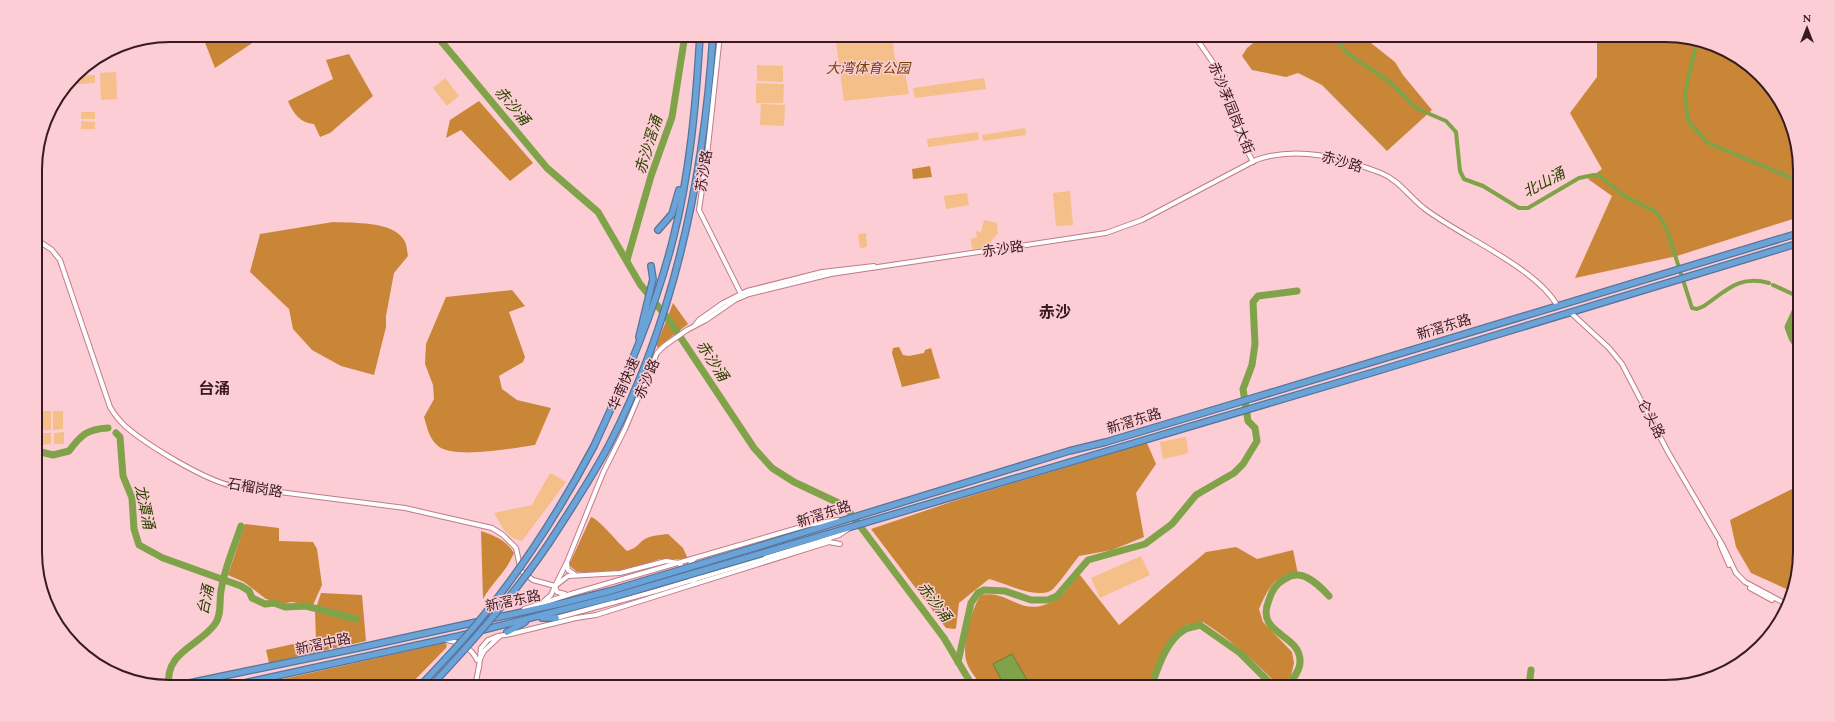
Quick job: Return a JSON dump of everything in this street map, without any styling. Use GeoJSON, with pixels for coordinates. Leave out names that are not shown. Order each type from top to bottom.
{"type":"FeatureCollection","features":[{"type":"Feature","properties":{"kind":"highway","name":"华南快速"},"geometry":{"type":"LineString","coordinates":[[425,680],[475,626],[528,555],[563,502],[594,446],[634,359],[657,293],[674,232],[695,103],[699,42]]}},
{"type":"Feature","properties":{"kind":"highway","name":"华南快速"},"geometry":{"type":"LineString","coordinates":[[436,680],[499,611],[549,543],[609,446],[636,388],[662,320],[682,252],[697,177],[704,131],[712,42]]}},
{"type":"Feature","properties":{"kind":"highway"},"geometry":{"type":"LineString","coordinates":[[658,230],[672,214],[686,165]]}},
{"type":"Feature","properties":{"kind":"highway"},"geometry":{"type":"LineString","coordinates":[[1758,245],[1793,231]]}},
{"type":"Feature","properties":{"kind":"highway","name":"新滘东路"},"geometry":{"type":"LineString","coordinates":[[480,621],[610,590],[760,546],[1062,453],[1233,404],[1793,235]]}},
{"type":"Feature","properties":{"kind":"highway","name":"新滘东路"},"geometry":{"type":"LineString","coordinates":[[532,618],[613,597],[849,528],[1793,245]]}},
{"type":"Feature","properties":{"kind":"highway"},"geometry":{"type":"LineString","coordinates":[[634,359],[645,308],[654,276],[650,266]]}},
{"type":"Feature","properties":{"kind":"highway"},"geometry":{"type":"LineString","coordinates":[[507,632],[532,618],[556,618]]}},
{"type":"Feature","properties":{"kind":"highway","name":"新滘中路"},"geometry":{"type":"LineString","coordinates":[[258,680],[432,642],[532,618]]}},
{"type":"Feature","properties":{"kind":"highway","name":"新滘中路"},"geometry":{"type":"LineString","coordinates":[[203,680],[276,666],[480,621]]}},
{"type":"Feature","properties":{"kind":"main road","name":"苏沙路"},"geometry":{"type":"LineString","coordinates":[[719,42],[707,156],[699,210],[742,295]]}},
{"type":"Feature","properties":{"kind":"main road","name":"赤沙茅园岗大街"},"geometry":{"type":"LineString","coordinates":[[1199,42],[1216,67],[1242,140],[1252,162]]}},
{"type":"Feature","properties":{"kind":"main road","name":"赤沙路"},"geometry":{"type":"LineString","coordinates":[[555,586],[567,562],[603,473],[625,429],[658,353],[664,346],[687,330],[742,295],[822,272],[868,265],[880,266],[1089,237],[1115,231],[1153,215],[1252,162],[1274,155],[1321,154],[1389,177],[1425,209],[1532,278],[1549,293],[1557,305]]}},
{"type":"Feature","properties":{"kind":"main road","name":"石榴岗路"},"geometry":{"type":"LineString","coordinates":[[42,243],[52,250],[60,260],[110,407],[121,422],[137,435],[209,478],[232,486],[405,508],[492,528],[503,535],[516,548],[521,571],[533,580],[555,586],[557,592],[560,594],[571,594]]}},
{"type":"Feature","properties":{"kind":"main road","name":"仑头路"},"geometry":{"type":"LineString","coordinates":[[1570,312],[1609,348],[1622,364],[1668,452],[1718,538],[1725,558],[1737,578],[1754,590],[1782,604]]}},
{"type":"Feature","properties":{"kind":"main road"},"geometry":{"type":"LineString","coordinates":[[509,615],[540,603],[812,524],[843,520]]}},
{"type":"Feature","properties":{"kind":"main road"},"geometry":{"type":"LineString","coordinates":[[556,618],[675,585],[695,582],[703,577],[839,535],[849,528]]}},
{"type":"Feature","properties":{"kind":"main road"},"geometry":{"type":"LineString","coordinates":[[501,635],[596,615],[695,582],[829,542],[840,544],[839,535]]}},
{"type":"Feature","properties":{"kind":"main road"},"geometry":{"type":"LineString","coordinates":[[694,559],[690,564],[689,570],[694,576],[703,577]]}},
{"type":"Feature","properties":{"kind":"main road"},"geometry":{"type":"LineString","coordinates":[[540,603],[551,595],[555,586],[564,578],[575,575],[620,573],[666,561],[679,563],[695,582]]}},
{"type":"Feature","properties":{"kind":"main road"},"geometry":{"type":"LineString","coordinates":[[567,562],[568,570],[575,575]]}},
{"type":"Feature","properties":{"kind":"main road"},"geometry":{"type":"LineString","coordinates":[[665,567],[673,567],[679,570],[680,576],[675,585]]}},
{"type":"Feature","properties":{"kind":"main road"},"geometry":{"type":"LineString","coordinates":[[476,680],[484,651],[501,635],[507,632]]}},
{"type":"Feature","properties":{"kind":"main road"},"geometry":{"type":"LineString","coordinates":[[432,642],[445,640],[463,644],[475,656],[479,668]]}},
{"type":"Feature","properties":{"kind":"green space","name":"大湾体育公园"},"geometry":{"type":"Polygon","coordinates":[[[836,42],[893,42],[895,59],[905,72],[909,94],[844,101],[836,42]]]}},
{"type":"Feature","properties":{"kind":"green space"},"geometry":{"type":"Polygon","coordinates":[[[757,65],[783,66],[783,82],[757,81],[757,65]]]}},
{"type":"Feature","properties":{"kind":"green space"},"geometry":{"type":"Polygon","coordinates":[[[116,72],[117,99],[101,100],[100,73],[116,72]]]}},
{"type":"Feature","properties":{"kind":"green space"},"geometry":{"type":"Polygon","coordinates":[[[95,75],[95,83],[77,84],[77,82],[83,76],[95,75]]]}},
{"type":"Feature","properties":{"kind":"green space"},"geometry":{"type":"Polygon","coordinates":[[[445,78],[459,96],[447,106],[433,88],[445,78]]]}},
{"type":"Feature","properties":{"kind":"green space"},"geometry":{"type":"Polygon","coordinates":[[[984,78],[986,89],[915,98],[913,88],[984,78]]]}},
{"type":"Feature","properties":{"kind":"green space"},"geometry":{"type":"Polygon","coordinates":[[[756,83],[784,84],[783,103],[756,103],[756,83]]]}},
{"type":"Feature","properties":{"kind":"green space"},"geometry":{"type":"Polygon","coordinates":[[[761,104],[785,105],[784,126],[760,125],[761,104]]]}},
{"type":"Feature","properties":{"kind":"green space"},"geometry":{"type":"Polygon","coordinates":[[[81,112],[95,112],[95,119],[81,119],[81,112]]]}},
{"type":"Feature","properties":{"kind":"green space"},"geometry":{"type":"Polygon","coordinates":[[[81,121],[95,122],[95,129],[81,129],[81,121]]]}},
{"type":"Feature","properties":{"kind":"green space"},"geometry":{"type":"Polygon","coordinates":[[[1025,128],[1026,135],[983,141],[982,135],[1025,128]]]}},
{"type":"Feature","properties":{"kind":"green space"},"geometry":{"type":"Polygon","coordinates":[[[978,132],[979,140],[928,147],[927,139],[978,132]]]}},
{"type":"Feature","properties":{"kind":"green space"},"geometry":{"type":"Polygon","coordinates":[[[1070,191],[1073,225],[1056,226],[1053,193],[1070,191]]]}},
{"type":"Feature","properties":{"kind":"green space"},"geometry":{"type":"Polygon","coordinates":[[[967,193],[969,205],[946,209],[944,196],[967,193]]]}},
{"type":"Feature","properties":{"kind":"green space"},"geometry":{"type":"Polygon","coordinates":[[[984,220],[997,223],[998,233],[992,240],[989,248],[972,249],[971,239],[977,237],[976,231],[981,232],[984,220]]]}},
{"type":"Feature","properties":{"kind":"green space"},"geometry":{"type":"Polygon","coordinates":[[[866,233],[867,247],[860,248],[858,234],[866,233]]]}},
{"type":"Feature","properties":{"kind":"green space"},"geometry":{"type":"Polygon","coordinates":[[[42,411],[51,411],[51,430],[42,430],[42,411]]]}},
{"type":"Feature","properties":{"kind":"green space"},"geometry":{"type":"Polygon","coordinates":[[[53,411],[63,411],[63,429],[53,430],[53,411]]]}},
{"type":"Feature","properties":{"kind":"green space"},"geometry":{"type":"Polygon","coordinates":[[[64,432],[64,444],[54,444],[54,433],[64,432]]]}},
{"type":"Feature","properties":{"kind":"green space"},"geometry":{"type":"Polygon","coordinates":[[[42,433],[51,433],[51,444],[42,445],[42,433]]]}},
{"type":"Feature","properties":{"kind":"green space"},"geometry":{"type":"Polygon","coordinates":[[[1186,437],[1188,452],[1186,454],[1163,459],[1160,442],[1186,437]]]}},
{"type":"Feature","properties":{"kind":"green space"},"geometry":{"type":"Polygon","coordinates":[[[550,473],[566,482],[522,541],[517,540],[505,531],[494,513],[532,505],[550,473]]]}},
{"type":"Feature","properties":{"kind":"green space"},"geometry":{"type":"Polygon","coordinates":[[[1141,556],[1150,575],[1100,598],[1091,578],[1141,556]]]}},
{"type":"Feature","properties":{"kind":"shaded area"},"geometry":{"type":"Polygon","coordinates":[[[205,42],[254,42],[215,68],[205,42]]]}},
{"type":"Feature","properties":{"kind":"shaded area"},"geometry":{"type":"Polygon","coordinates":[[[1254,42],[1370,42],[1395,62],[1403,75],[1432,110],[1387,151],[1322,85],[1298,73],[1286,77],[1252,70],[1242,56],[1247,48],[1254,42]]]}},
{"type":"Feature","properties":{"kind":"shaded area"},"geometry":{"type":"Polygon","coordinates":[[[1597,42],[1674,42],[1690,44],[1722,55],[1750,74],[1761,85],[1776,106],[1789,137],[1793,170],[1793,219],[1677,256],[1575,278],[1612,196],[1588,179],[1602,169],[1570,113],[1597,77],[1597,42]]]}},
{"type":"Feature","properties":{"kind":"shaded area"},"geometry":{"type":"Polygon","coordinates":[[[349,54],[373,96],[330,133],[320,137],[314,124],[305,122],[298,117],[292,110],[288,101],[333,79],[326,60],[349,54]]]}},
{"type":"Feature","properties":{"kind":"shaded area"},"geometry":{"type":"Polygon","coordinates":[[[479,101],[533,163],[510,181],[461,130],[446,138],[450,120],[479,101]]]}},
{"type":"Feature","properties":{"kind":"shaded area"},"geometry":{"type":"Polygon","coordinates":[[[930,166],[932,177],[913,179],[912,169],[930,166]]]}},
{"type":"Feature","properties":{"kind":"shaded area"},"geometry":{"type":"Polygon","coordinates":[[[333,222],[361,223],[382,226],[399,234],[404,240],[406,246],[408,256],[394,273],[386,316],[386,327],[374,375],[341,366],[312,350],[293,329],[289,309],[250,272],[260,234],[333,222]]]}},
{"type":"Feature","properties":{"kind":"shaded area"},"geometry":{"type":"Polygon","coordinates":[[[512,290],[525,306],[509,312],[525,357],[523,362],[499,376],[502,389],[517,400],[551,408],[535,445],[484,452],[455,452],[444,449],[437,445],[432,439],[424,417],[434,399],[433,385],[425,364],[426,344],[446,297],[512,290]]]}},
{"type":"Feature","properties":{"kind":"shaded area"},"geometry":{"type":"Polygon","coordinates":[[[673,303],[688,324],[657,348],[657,344],[673,303]]]}},
{"type":"Feature","properties":{"kind":"shaded area"},"geometry":{"type":"Polygon","coordinates":[[[899,347],[903,355],[909,356],[924,353],[925,350],[931,348],[940,378],[902,387],[892,353],[893,348],[899,347]]]}},
{"type":"Feature","properties":{"kind":"shaded area"},"geometry":{"type":"Polygon","coordinates":[[[1147,443],[1156,464],[1136,493],[1144,537],[1112,550],[1079,556],[1054,588],[1048,592],[1032,592],[989,579],[959,603],[956,628],[954,629],[946,628],[871,529],[954,501],[1147,443]]]}},
{"type":"Feature","properties":{"kind":"shaded area"},"geometry":{"type":"Polygon","coordinates":[[[1793,488],[1793,552],[1792,569],[1787,589],[1751,573],[1736,547],[1730,520],[1793,488]]]}},
{"type":"Feature","properties":{"kind":"shaded area"},"geometry":{"type":"Polygon","coordinates":[[[591,517],[603,526],[627,551],[648,538],[656,535],[668,534],[683,548],[688,559],[660,559],[633,568],[607,573],[577,572],[569,565],[591,517]]]}},
{"type":"Feature","properties":{"kind":"shaded area"},"geometry":{"type":"Polygon","coordinates":[[[245,524],[279,528],[279,541],[313,542],[317,549],[322,585],[313,605],[291,602],[284,604],[266,599],[244,582],[228,575],[245,524]]]}},
{"type":"Feature","properties":{"kind":"shaded area"},"geometry":{"type":"Polygon","coordinates":[[[481,531],[504,542],[514,553],[507,567],[483,599],[481,531]]]}},
{"type":"Feature","properties":{"kind":"shaded area"},"geometry":{"type":"Polygon","coordinates":[[[1236,547],[1257,559],[1293,550],[1298,574],[1283,577],[1272,584],[1259,609],[1263,622],[1292,652],[1294,663],[1291,676],[1287,680],[1273,680],[1233,644],[1203,622],[1186,625],[1173,636],[1151,680],[1020,680],[993,664],[1001,680],[977,680],[967,663],[965,645],[971,617],[981,595],[991,594],[1000,596],[1025,606],[1034,607],[1045,605],[1061,596],[1080,575],[1119,625],[1206,552],[1236,547]]]}},
{"type":"Feature","properties":{"kind":"shaded area"},"geometry":{"type":"Polygon","coordinates":[[[321,593],[362,595],[366,641],[269,663],[266,650],[316,639],[315,611],[321,593]]]}},
{"type":"Feature","properties":{"kind":"shaded area"},"geometry":{"type":"Polygon","coordinates":[[[445,643],[447,645],[446,648],[415,680],[279,680],[445,643]]]}},
{"type":"Feature","properties":{"kind":"shaded area"},"geometry":{"type":"Polygon","coordinates":[[[1012,654],[1027,680],[1001,680],[993,664],[1012,654]]]}},
{"type":"Feature","properties":{"kind":"waterway","name":"赤沙涌"},"geometry":{"type":"LineString","coordinates":[[442,42],[547,168],[598,212],[640,284],[669,320],[754,448],[772,468],[794,482],[845,506],[944,638],[969,680]]}},
{"type":"Feature","properties":{"kind":"waterway","name":"赤沙滘涌"},"geometry":{"type":"LineString","coordinates":[[627,260],[651,176],[672,117],[684,42]]}},
{"type":"Feature","properties":{"kind":"waterway","name":"北山涌"},"geometry":{"type":"LineString","coordinates":[[1338,42],[1348,54],[1387,80],[1418,109],[1446,121],[1456,132],[1460,171],[1464,179],[1483,186],[1519,208],[1528,208],[1579,178],[1594,175],[1600,176],[1623,195],[1656,212],[1666,227],[1692,308],[1697,309],[1704,306],[1727,290],[1741,283],[1749,281],[1769,283]]}},
{"type":"Feature","properties":{"kind":"waterway","name":"北山涌"},"geometry":{"type":"LineString","coordinates":[[1696,46],[1685,93],[1688,121],[1708,143],[1793,178]]}},
{"type":"Feature","properties":{"kind":"waterway","name":"北山涌"},"geometry":{"type":"LineString","coordinates":[[1773,285],[1793,294]]}},
{"type":"Feature","properties":{"kind":"waterway"},"geometry":{"type":"LineString","coordinates":[[958,662],[971,603],[978,593],[984,590],[1005,591],[1031,600],[1048,600],[1057,596],[1088,560],[1145,544],[1172,524],[1196,495],[1234,473],[1243,464],[1257,441],[1255,428],[1248,421],[1243,389],[1252,365],[1255,344],[1253,302],[1258,296],[1297,291]]}},
{"type":"Feature","properties":{"kind":"waterway"},"geometry":{"type":"LineString","coordinates":[[1793,316],[1788,327],[1793,340]]}},
{"type":"Feature","properties":{"kind":"waterway","name":"龙潭涌"},"geometry":{"type":"LineString","coordinates":[[42,452],[53,455],[69,451],[81,437],[90,431],[108,428]]}},
{"type":"Feature","properties":{"kind":"waterway","name":"龙潭涌"},"geometry":{"type":"LineString","coordinates":[[116,433],[120,437],[123,476],[132,498],[134,529],[139,545],[163,558],[241,586],[249,591],[252,598],[265,604],[274,603],[285,607],[306,606],[356,619]]}},
{"type":"Feature","properties":{"kind":"waterway","name":"台涌"},"geometry":{"type":"LineString","coordinates":[[169,680],[172,666],[177,658],[208,632],[215,624],[219,616],[222,583],[241,526]]}},
{"type":"Feature","properties":{"kind":"waterway"},"geometry":{"type":"LineString","coordinates":[[1292,680],[1300,665],[1298,652],[1287,639],[1272,627],[1268,620],[1266,612],[1272,593],[1277,585],[1282,581],[1298,575],[1313,581],[1329,596]]}},
{"type":"Feature","properties":{"kind":"waterway"},"geometry":{"type":"LineString","coordinates":[[1154,680],[1163,656],[1172,641],[1186,629],[1200,625],[1240,653],[1267,680]]}},
{"type":"Feature","properties":{"kind":"waterway"},"geometry":{"type":"LineString","coordinates":[[1530,680],[1531,670]]}},
{"type":"Feature","properties":{"kind":"district","name":"赤沙"},"geometry":{"type":"Point","coordinates":[1055,313]}},
{"type":"Feature","properties":{"kind":"district","name":"台涌"},"geometry":{"type":"Point","coordinates":[214,389]}}]}
